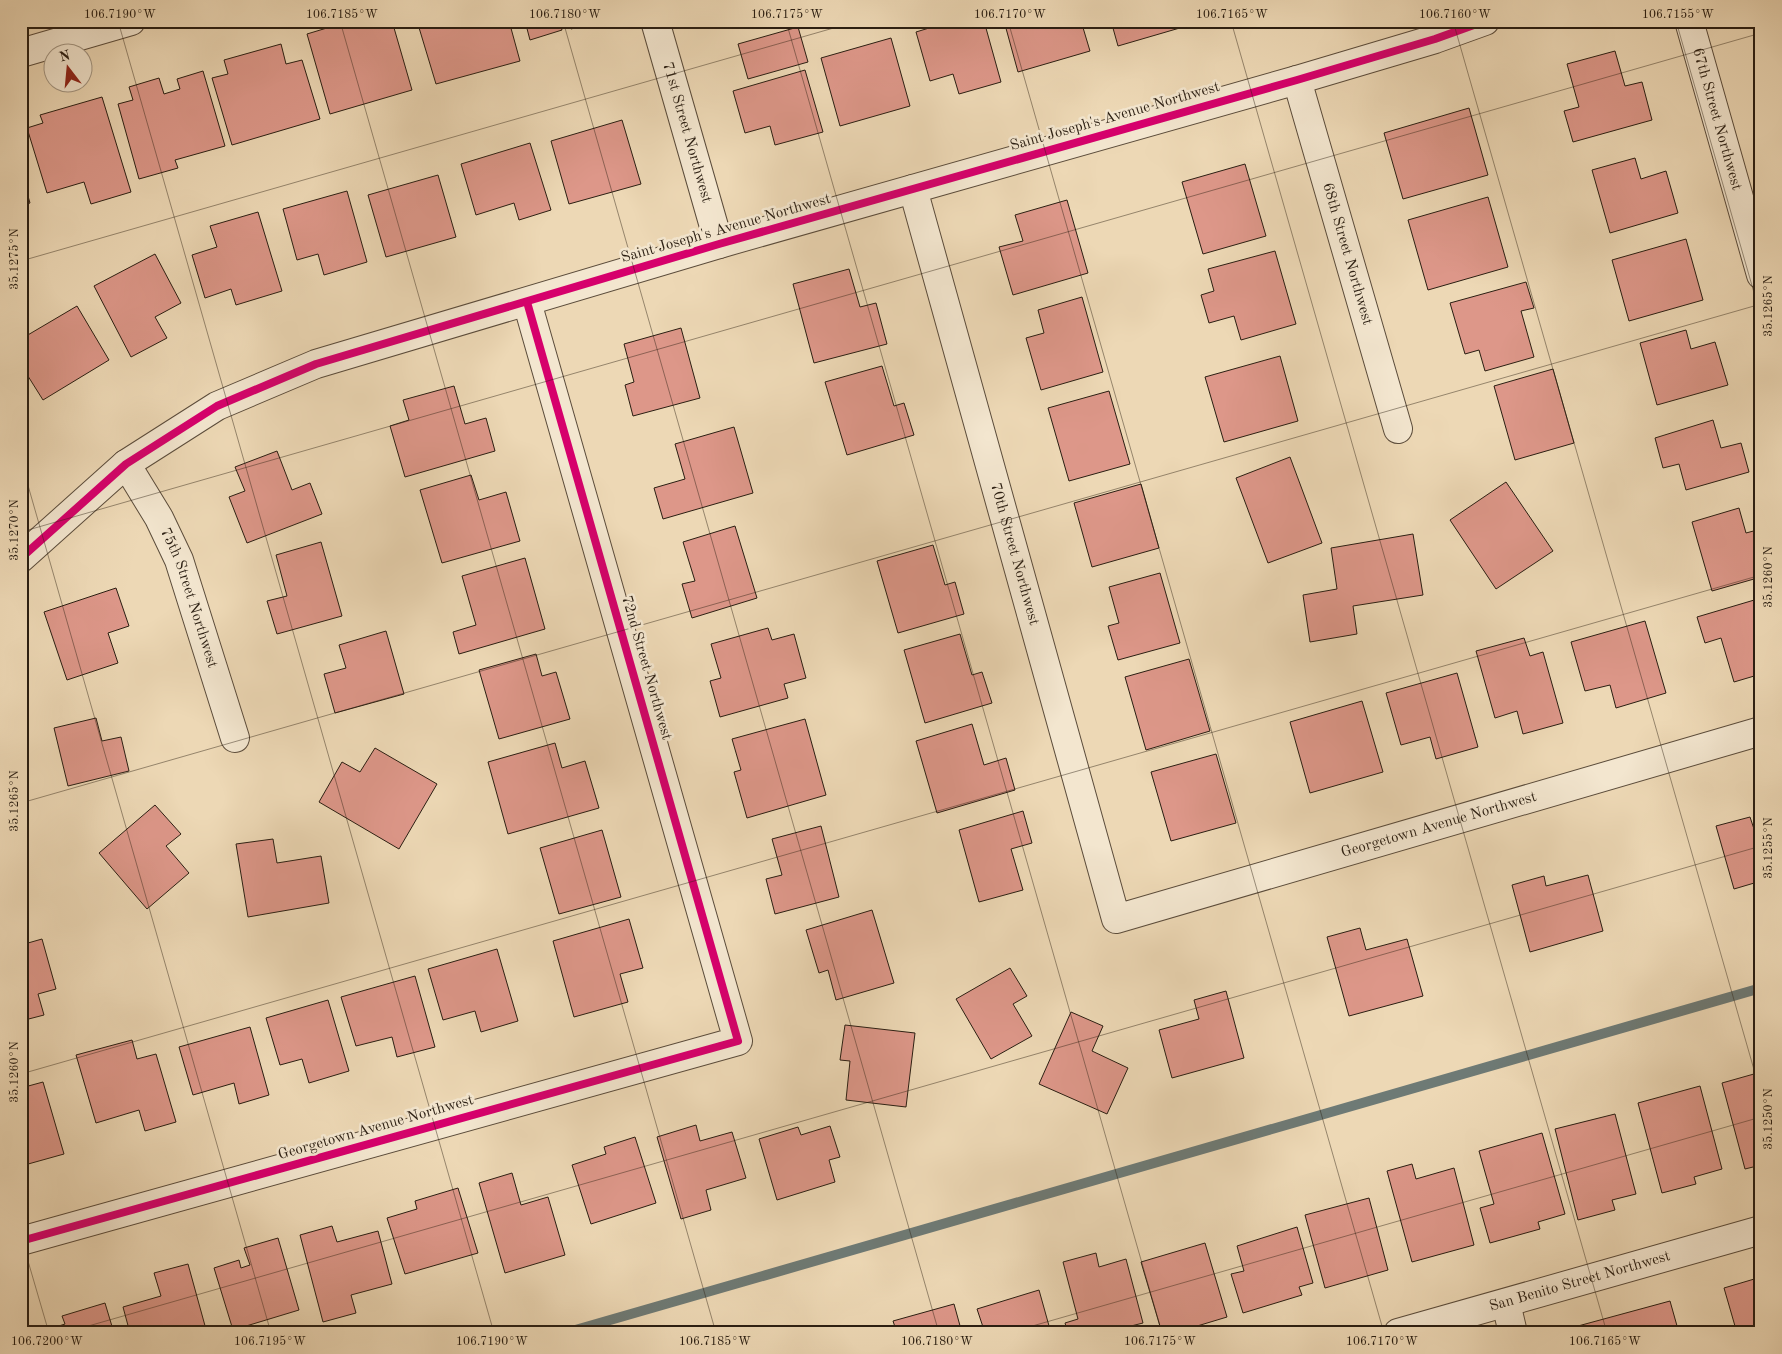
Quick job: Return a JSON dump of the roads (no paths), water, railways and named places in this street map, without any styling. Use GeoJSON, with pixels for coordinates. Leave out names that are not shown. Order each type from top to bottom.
{"type":"FeatureCollection","features":[{"type":"Feature","properties":{"kind":"street"},"geometry":{"type":"LineString","coordinates":[[21,53],[131,21]]}},
{"type":"Feature","properties":{"kind":"street","name":"71st Street Northwest"},"geometry":{"type":"LineString","coordinates":[[655,21],[720,244]]}},
{"type":"Feature","properties":{"kind":"street","name":"Saint Joseph's Avenue Northwest"},"geometry":{"type":"LineString","coordinates":[[21,558],[126,464],[218,406],[316,364],[720,244],[1297,80],[1435,39],[1485,21]]}},
{"type":"Feature","properties":{"kind":"street","name":"67th Street Northwest"},"geometry":{"type":"LineString","coordinates":[[1689,21],[1761,275]]}},
{"type":"Feature","properties":{"kind":"street","name":"68th Street Northwest"},"geometry":{"type":"LineString","coordinates":[[1297,80],[1398,429]]}},
{"type":"Feature","properties":{"kind":"street","name":"70th Street Northwest"},"geometry":{"type":"LineString","coordinates":[[913,189],[1116,919]]}},
{"type":"Feature","properties":{"kind":"street","name":"72nd Street Northwest"},"geometry":{"type":"LineString","coordinates":[[527,302],[738,1041]]}},
{"type":"Feature","properties":{"kind":"street","name":"75th Street Northwest"},"geometry":{"type":"LineString","coordinates":[[126,464],[159,518],[179,560],[235,738]]}},
{"type":"Feature","properties":{"kind":"street","name":"Georgetown Avenue Northwest"},"geometry":{"type":"LineString","coordinates":[[1116,919],[1761,731]]}},
{"type":"Feature","properties":{"kind":"street","name":"Georgetown Avenue Northwest"},"geometry":{"type":"LineString","coordinates":[[21,1241],[738,1041]]}},
{"type":"Feature","properties":{"kind":"street","name":"San Benito Street Northwest"},"geometry":{"type":"LineString","coordinates":[[1398,1333],[1761,1230]]}},
{"type":"Feature","properties":{"kind":"street"},"geometry":{"type":"LineString","coordinates":[[1506,1303],[1513,1333]]}},
{"type":"Feature","properties":{"kind":"waterway"},"geometry":{"type":"LineString","coordinates":[[565,1333],[1761,988]]}}]}
